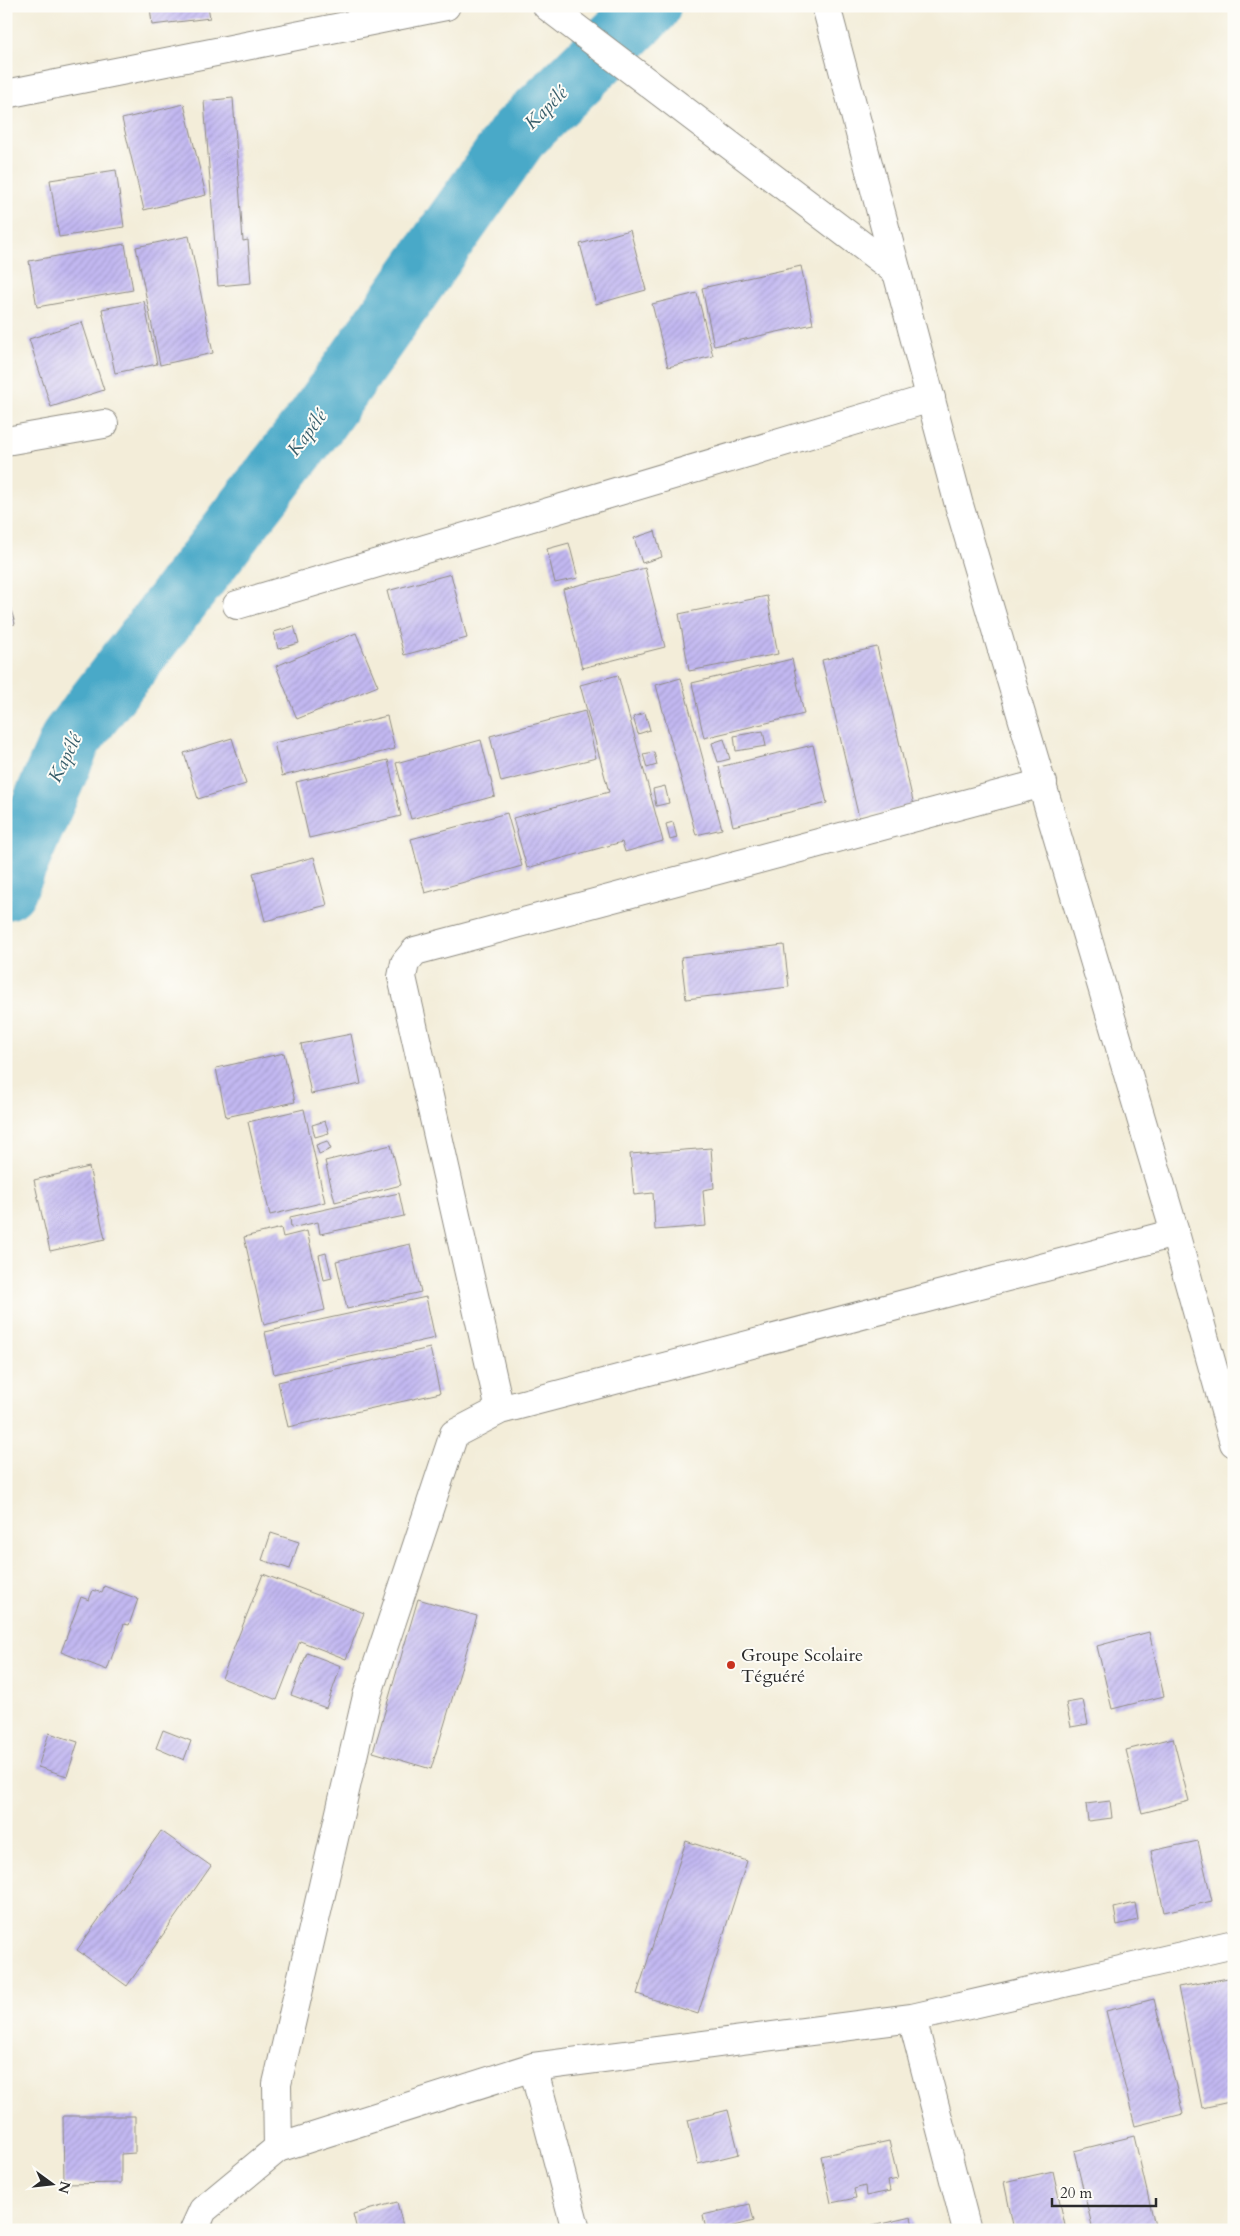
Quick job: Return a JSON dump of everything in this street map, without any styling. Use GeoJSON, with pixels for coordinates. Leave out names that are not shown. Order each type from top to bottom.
{"type":"FeatureCollection","features":[{"type":"Feature","properties":{"kind":"street"},"geometry":{"type":"LineString","coordinates":[[6,94],[446,6]]}},
{"type":"Feature","properties":{"kind":"street"},"geometry":{"type":"LineString","coordinates":[[548,6],[897,272]]}},
{"type":"Feature","properties":{"kind":"street"},"geometry":{"type":"LineString","coordinates":[[826,6],[959,505],[1176,1233],[1234,1444]]}},
{"type":"Feature","properties":{"kind":"street"},"geometry":{"type":"LineString","coordinates":[[237,605],[931,398]]}},
{"type":"Feature","properties":{"kind":"street"},"geometry":{"type":"LineString","coordinates":[[6,441],[104,424]]}},
{"type":"Feature","properties":{"kind":"street"},"geometry":{"type":"LineString","coordinates":[[500,1410],[402,977],[406,963],[415,951],[1043,783]]}},
{"type":"Feature","properties":{"kind":"street"},"geometry":{"type":"LineString","coordinates":[[278,2148],[276,2084],[367,1696],[454,1434],[500,1410],[1176,1233]]}},
{"type":"Feature","properties":{"kind":"street"},"geometry":{"type":"LineString","coordinates":[[194,2230],[203,2210],[278,2148],[533,2067],[912,2018],[1234,1944]]}},
{"type":"Feature","properties":{"kind":"street"},"geometry":{"type":"LineString","coordinates":[[912,2018],[966,2230]]}},
{"type":"Feature","properties":{"kind":"street"},"geometry":{"type":"LineString","coordinates":[[533,2067],[576,2230]]}},
{"type":"Feature","properties":{"kind":"building"},"geometry":{"type":"Polygon","coordinates":[[[150,6],[208,6],[210,18],[152,25],[150,6]]]}},
{"type":"Feature","properties":{"kind":"building"},"geometry":{"type":"Polygon","coordinates":[[[233,98],[243,241],[248,240],[251,283],[218,286],[204,101],[233,98]]]}},
{"type":"Feature","properties":{"kind":"building"},"geometry":{"type":"Polygon","coordinates":[[[184,104],[206,195],[144,210],[122,119],[184,104]]]}},
{"type":"Feature","properties":{"kind":"building"},"geometry":{"type":"Polygon","coordinates":[[[116,170],[124,227],[59,237],[50,180],[116,170]]]}},
{"type":"Feature","properties":{"kind":"building"},"geometry":{"type":"Polygon","coordinates":[[[630,230],[646,290],[596,304],[580,244],[630,230]]]}},
{"type":"Feature","properties":{"kind":"building"},"geometry":{"type":"Polygon","coordinates":[[[189,236],[213,353],[160,365],[136,247],[189,236]]]}},
{"type":"Feature","properties":{"kind":"building"},"geometry":{"type":"Polygon","coordinates":[[[125,244],[133,290],[37,307],[29,261],[125,244]]]}},
{"type":"Feature","properties":{"kind":"building"},"geometry":{"type":"Polygon","coordinates":[[[801,266],[813,324],[714,346],[702,288],[801,266]]]}},
{"type":"Feature","properties":{"kind":"building"},"geometry":{"type":"Polygon","coordinates":[[[697,293],[713,356],[668,367],[652,304],[697,293]]]}},
{"type":"Feature","properties":{"kind":"building"},"geometry":{"type":"Polygon","coordinates":[[[144,301],[157,364],[115,373],[102,309],[144,301]]]}},
{"type":"Feature","properties":{"kind":"building"},"geometry":{"type":"Polygon","coordinates":[[[82,322],[104,390],[51,407],[29,339],[82,322]]]}},
{"type":"Feature","properties":{"kind":"building"},"geometry":{"type":"Polygon","coordinates":[[[655,531],[662,557],[642,563],[634,538],[655,531]]]}},
{"type":"Feature","properties":{"kind":"building"},"geometry":{"type":"Polygon","coordinates":[[[569,543],[578,578],[555,583],[547,549],[569,543]]]}},
{"type":"Feature","properties":{"kind":"building"},"geometry":{"type":"Polygon","coordinates":[[[645,568],[665,647],[582,668],[563,589],[645,568]]]}},
{"type":"Feature","properties":{"kind":"building"},"geometry":{"type":"Polygon","coordinates":[[[451,574],[467,638],[404,655],[387,591],[451,574]]]}},
{"type":"Feature","properties":{"kind":"building"},"geometry":{"type":"Polygon","coordinates":[[[6,591],[15,624],[6,626],[6,591]]]}},
{"type":"Feature","properties":{"kind":"building"},"geometry":{"type":"Polygon","coordinates":[[[767,596],[778,654],[689,671],[679,614],[767,596]]]}},
{"type":"Feature","properties":{"kind":"building"},"geometry":{"type":"Polygon","coordinates":[[[294,626],[299,643],[278,649],[274,632],[294,626]]]}},
{"type":"Feature","properties":{"kind":"building"},"geometry":{"type":"Polygon","coordinates":[[[356,633],[378,686],[297,719],[276,666],[356,633]]]}},
{"type":"Feature","properties":{"kind":"building"},"geometry":{"type":"Polygon","coordinates":[[[877,647],[914,805],[859,818],[822,660],[877,647]]]}},
{"type":"Feature","properties":{"kind":"building"},"geometry":{"type":"Polygon","coordinates":[[[792,659],[804,714],[704,738],[692,683],[792,659]]]}},
{"type":"Feature","properties":{"kind":"building"},"geometry":{"type":"Polygon","coordinates":[[[618,675],[663,841],[625,852],[622,842],[527,868],[513,818],[609,792],[580,685],[618,675]]]}},
{"type":"Feature","properties":{"kind":"building"},"geometry":{"type":"Polygon","coordinates":[[[681,678],[722,829],[696,835],[656,685],[681,678]]]}},
{"type":"Feature","properties":{"kind":"building"},"geometry":{"type":"Polygon","coordinates":[[[585,711],[596,758],[501,782],[490,736],[585,711]]]}},
{"type":"Feature","properties":{"kind":"building"},"geometry":{"type":"Polygon","coordinates":[[[645,713],[650,730],[638,734],[633,717],[645,713]]]}},
{"type":"Feature","properties":{"kind":"building"},"geometry":{"type":"Polygon","coordinates":[[[387,716],[395,749],[282,776],[274,743],[387,716]]]}},
{"type":"Feature","properties":{"kind":"building"},"geometry":{"type":"Polygon","coordinates":[[[763,731],[766,746],[736,751],[734,736],[763,731]]]}},
{"type":"Feature","properties":{"kind":"building"},"geometry":{"type":"Polygon","coordinates":[[[232,738],[246,784],[198,799],[184,753],[232,738]]]}},
{"type":"Feature","properties":{"kind":"building"},"geometry":{"type":"Polygon","coordinates":[[[724,739],[730,759],[718,762],[712,743],[724,739]]]}},
{"type":"Feature","properties":{"kind":"building"},"geometry":{"type":"Polygon","coordinates":[[[481,740],[495,796],[411,819],[396,763],[481,740]]]}},
{"type":"Feature","properties":{"kind":"building"},"geometry":{"type":"Polygon","coordinates":[[[813,745],[827,803],[733,826],[719,767],[813,745]]]}},
{"type":"Feature","properties":{"kind":"building"},"geometry":{"type":"Polygon","coordinates":[[[654,752],[657,765],[647,768],[643,754],[654,752]]]}},
{"type":"Feature","properties":{"kind":"building"},"geometry":{"type":"Polygon","coordinates":[[[388,760],[401,816],[309,838],[296,782],[388,760]]]}},
{"type":"Feature","properties":{"kind":"building"},"geometry":{"type":"Polygon","coordinates":[[[665,786],[669,803],[656,806],[653,789],[665,786]]]}},
{"type":"Feature","properties":{"kind":"building"},"geometry":{"type":"Polygon","coordinates":[[[507,813],[522,866],[425,893],[411,839],[507,813]]]}},
{"type":"Feature","properties":{"kind":"building"},"geometry":{"type":"Polygon","coordinates":[[[673,822],[677,838],[670,840],[666,824],[673,822]]]}},
{"type":"Feature","properties":{"kind":"building"},"geometry":{"type":"Polygon","coordinates":[[[314,857],[327,905],[265,921],[253,873],[314,857]]]}},
{"type":"Feature","properties":{"kind":"building"},"geometry":{"type":"Polygon","coordinates":[[[784,945],[789,987],[686,999],[681,957],[784,945]]]}},
{"type":"Feature","properties":{"kind":"building"},"geometry":{"type":"Polygon","coordinates":[[[351,1034],[361,1084],[311,1094],[301,1044],[351,1034]]]}},
{"type":"Feature","properties":{"kind":"building"},"geometry":{"type":"Polygon","coordinates":[[[284,1053],[295,1102],[226,1117],[216,1068],[284,1053]]]}},
{"type":"Feature","properties":{"kind":"building"},"geometry":{"type":"Polygon","coordinates":[[[304,1109],[325,1202],[270,1215],[248,1122],[304,1109]]]}},
{"type":"Feature","properties":{"kind":"building"},"geometry":{"type":"Polygon","coordinates":[[[325,1121],[329,1133],[315,1137],[312,1125],[325,1121]]]}},
{"type":"Feature","properties":{"kind":"building"},"geometry":{"type":"Polygon","coordinates":[[[327,1141],[331,1149],[319,1154],[316,1145],[327,1141]]]}},
{"type":"Feature","properties":{"kind":"building"},"geometry":{"type":"Polygon","coordinates":[[[391,1145],[401,1185],[335,1202],[325,1161],[391,1145]]]}},
{"type":"Feature","properties":{"kind":"building"},"geometry":{"type":"Polygon","coordinates":[[[711,1148],[714,1188],[703,1190],[706,1226],[655,1230],[653,1193],[634,1195],[630,1154],[711,1148]]]}},
{"type":"Feature","properties":{"kind":"building"},"geometry":{"type":"Polygon","coordinates":[[[89,1167],[105,1239],[50,1251],[34,1180],[89,1167]]]}},
{"type":"Feature","properties":{"kind":"building"},"geometry":{"type":"Polygon","coordinates":[[[399,1193],[404,1216],[320,1234],[318,1222],[291,1228],[290,1217],[399,1193]]]}},
{"type":"Feature","properties":{"kind":"building"},"geometry":{"type":"Polygon","coordinates":[[[281,1228],[283,1237],[307,1231],[325,1310],[264,1325],[244,1237],[281,1228]]]}},
{"type":"Feature","properties":{"kind":"building"},"geometry":{"type":"Polygon","coordinates":[[[410,1244],[421,1292],[347,1309],[336,1261],[410,1244]]]}},
{"type":"Feature","properties":{"kind":"building"},"geometry":{"type":"Polygon","coordinates":[[[326,1253],[332,1278],[324,1280],[319,1255],[326,1253]]]}},
{"type":"Feature","properties":{"kind":"building"},"geometry":{"type":"Polygon","coordinates":[[[426,1297],[435,1338],[274,1374],[265,1332],[426,1297]]]}},
{"type":"Feature","properties":{"kind":"building"},"geometry":{"type":"Polygon","coordinates":[[[430,1348],[440,1393],[288,1427],[278,1382],[430,1348]]]}},
{"type":"Feature","properties":{"kind":"building"},"geometry":{"type":"Polygon","coordinates":[[[271,1533],[299,1542],[290,1569],[262,1560],[271,1533]]]}},
{"type":"Feature","properties":{"kind":"building"},"geometry":{"type":"Polygon","coordinates":[[[263,1574],[364,1613],[346,1659],[300,1641],[277,1700],[222,1678],[263,1574]]]}},
{"type":"Feature","properties":{"kind":"building"},"geometry":{"type":"Polygon","coordinates":[[[104,1586],[138,1599],[129,1625],[124,1624],[107,1670],[61,1652],[81,1597],[89,1600],[93,1590],[102,1593],[104,1586]]]}},
{"type":"Feature","properties":{"kind":"building"},"geometry":{"type":"Polygon","coordinates":[[[418,1599],[477,1616],[431,1769],[373,1752],[418,1599]]]}},
{"type":"Feature","properties":{"kind":"building"},"geometry":{"type":"Polygon","coordinates":[[[1149,1632],[1164,1696],[1112,1709],[1097,1646],[1149,1632]]]}},
{"type":"Feature","properties":{"kind":"building"},"geometry":{"type":"Polygon","coordinates":[[[307,1653],[341,1666],[326,1708],[291,1695],[307,1653]]]}},
{"type":"Feature","properties":{"kind":"building"},"geometry":{"type":"Polygon","coordinates":[[[1083,1700],[1088,1724],[1071,1727],[1066,1703],[1083,1700]]]}},
{"type":"Feature","properties":{"kind":"building"},"geometry":{"type":"Polygon","coordinates":[[[163,1730],[191,1741],[184,1760],[156,1748],[163,1730]]]}},
{"type":"Feature","properties":{"kind":"building"},"geometry":{"type":"Polygon","coordinates":[[[49,1733],[78,1742],[67,1776],[38,1767],[49,1733]]]}},
{"type":"Feature","properties":{"kind":"building"},"geometry":{"type":"Polygon","coordinates":[[[1173,1738],[1189,1801],[1142,1813],[1126,1750],[1173,1738]]]}},
{"type":"Feature","properties":{"kind":"building"},"geometry":{"type":"Polygon","coordinates":[[[1110,1801],[1112,1818],[1088,1821],[1086,1804],[1110,1801]]]}},
{"type":"Feature","properties":{"kind":"building"},"geometry":{"type":"Polygon","coordinates":[[[161,1831],[211,1866],[127,1986],[77,1950],[161,1831]]]}},
{"type":"Feature","properties":{"kind":"building"},"geometry":{"type":"Polygon","coordinates":[[[686,1841],[747,1861],[698,2014],[637,1994],[686,1841]]]}},
{"type":"Feature","properties":{"kind":"building"},"geometry":{"type":"Polygon","coordinates":[[[1198,1841],[1212,1901],[1164,1912],[1151,1851],[1198,1841]]]}},
{"type":"Feature","properties":{"kind":"building"},"geometry":{"type":"Polygon","coordinates":[[[1135,1903],[1138,1920],[1117,1925],[1114,1908],[1135,1903]]]}},
{"type":"Feature","properties":{"kind":"building"},"geometry":{"type":"Polygon","coordinates":[[[1234,1977],[1234,2101],[1202,2108],[1178,1987],[1234,1977]]]}},
{"type":"Feature","properties":{"kind":"building"},"geometry":{"type":"Polygon","coordinates":[[[1154,1999],[1183,2114],[1135,2126],[1106,2011],[1154,1999]]]}},
{"type":"Feature","properties":{"kind":"building"},"geometry":{"type":"Polygon","coordinates":[[[728,2110],[739,2154],[698,2164],[688,2120],[728,2110]]]}},
{"type":"Feature","properties":{"kind":"building"},"geometry":{"type":"Polygon","coordinates":[[[63,2116],[135,2116],[135,2153],[121,2154],[121,2183],[64,2184],[63,2116]]]}},
{"type":"Feature","properties":{"kind":"building"},"geometry":{"type":"Polygon","coordinates":[[[1134,2136],[1156,2230],[1093,2230],[1074,2151],[1134,2136]]]}},
{"type":"Feature","properties":{"kind":"building"},"geometry":{"type":"Polygon","coordinates":[[[889,2141],[898,2179],[888,2181],[890,2191],[866,2196],[865,2186],[854,2189],[856,2198],[831,2203],[821,2156],[889,2141]]]}},
{"type":"Feature","properties":{"kind":"building"},"geometry":{"type":"Polygon","coordinates":[[[1053,2171],[1066,2230],[1014,2230],[1004,2182],[1053,2171]]]}},
{"type":"Feature","properties":{"kind":"building"},"geometry":{"type":"Polygon","coordinates":[[[397,2202],[404,2230],[357,2230],[353,2214],[397,2202]]]}},
{"type":"Feature","properties":{"kind":"building"},"geometry":{"type":"Polygon","coordinates":[[[750,2204],[754,2221],[719,2230],[706,2230],[703,2215],[750,2204]]]}},
{"type":"Feature","properties":{"kind":"building"},"geometry":{"type":"Polygon","coordinates":[[[911,2217],[914,2230],[859,2230],[859,2229],[911,2217]]]}},
{"type":"Feature","properties":{"kind":"waterway","name":"Kapélé"},"geometry":{"type":"LineString","coordinates":[[6,889],[72,737],[317,420],[518,135],[650,6]]}},
{"type":"Feature","properties":{"kind":"place","name":"Groupe Scolaire Téguéré"},"geometry":{"type":"Point","coordinates":[731,1665]}}]}
